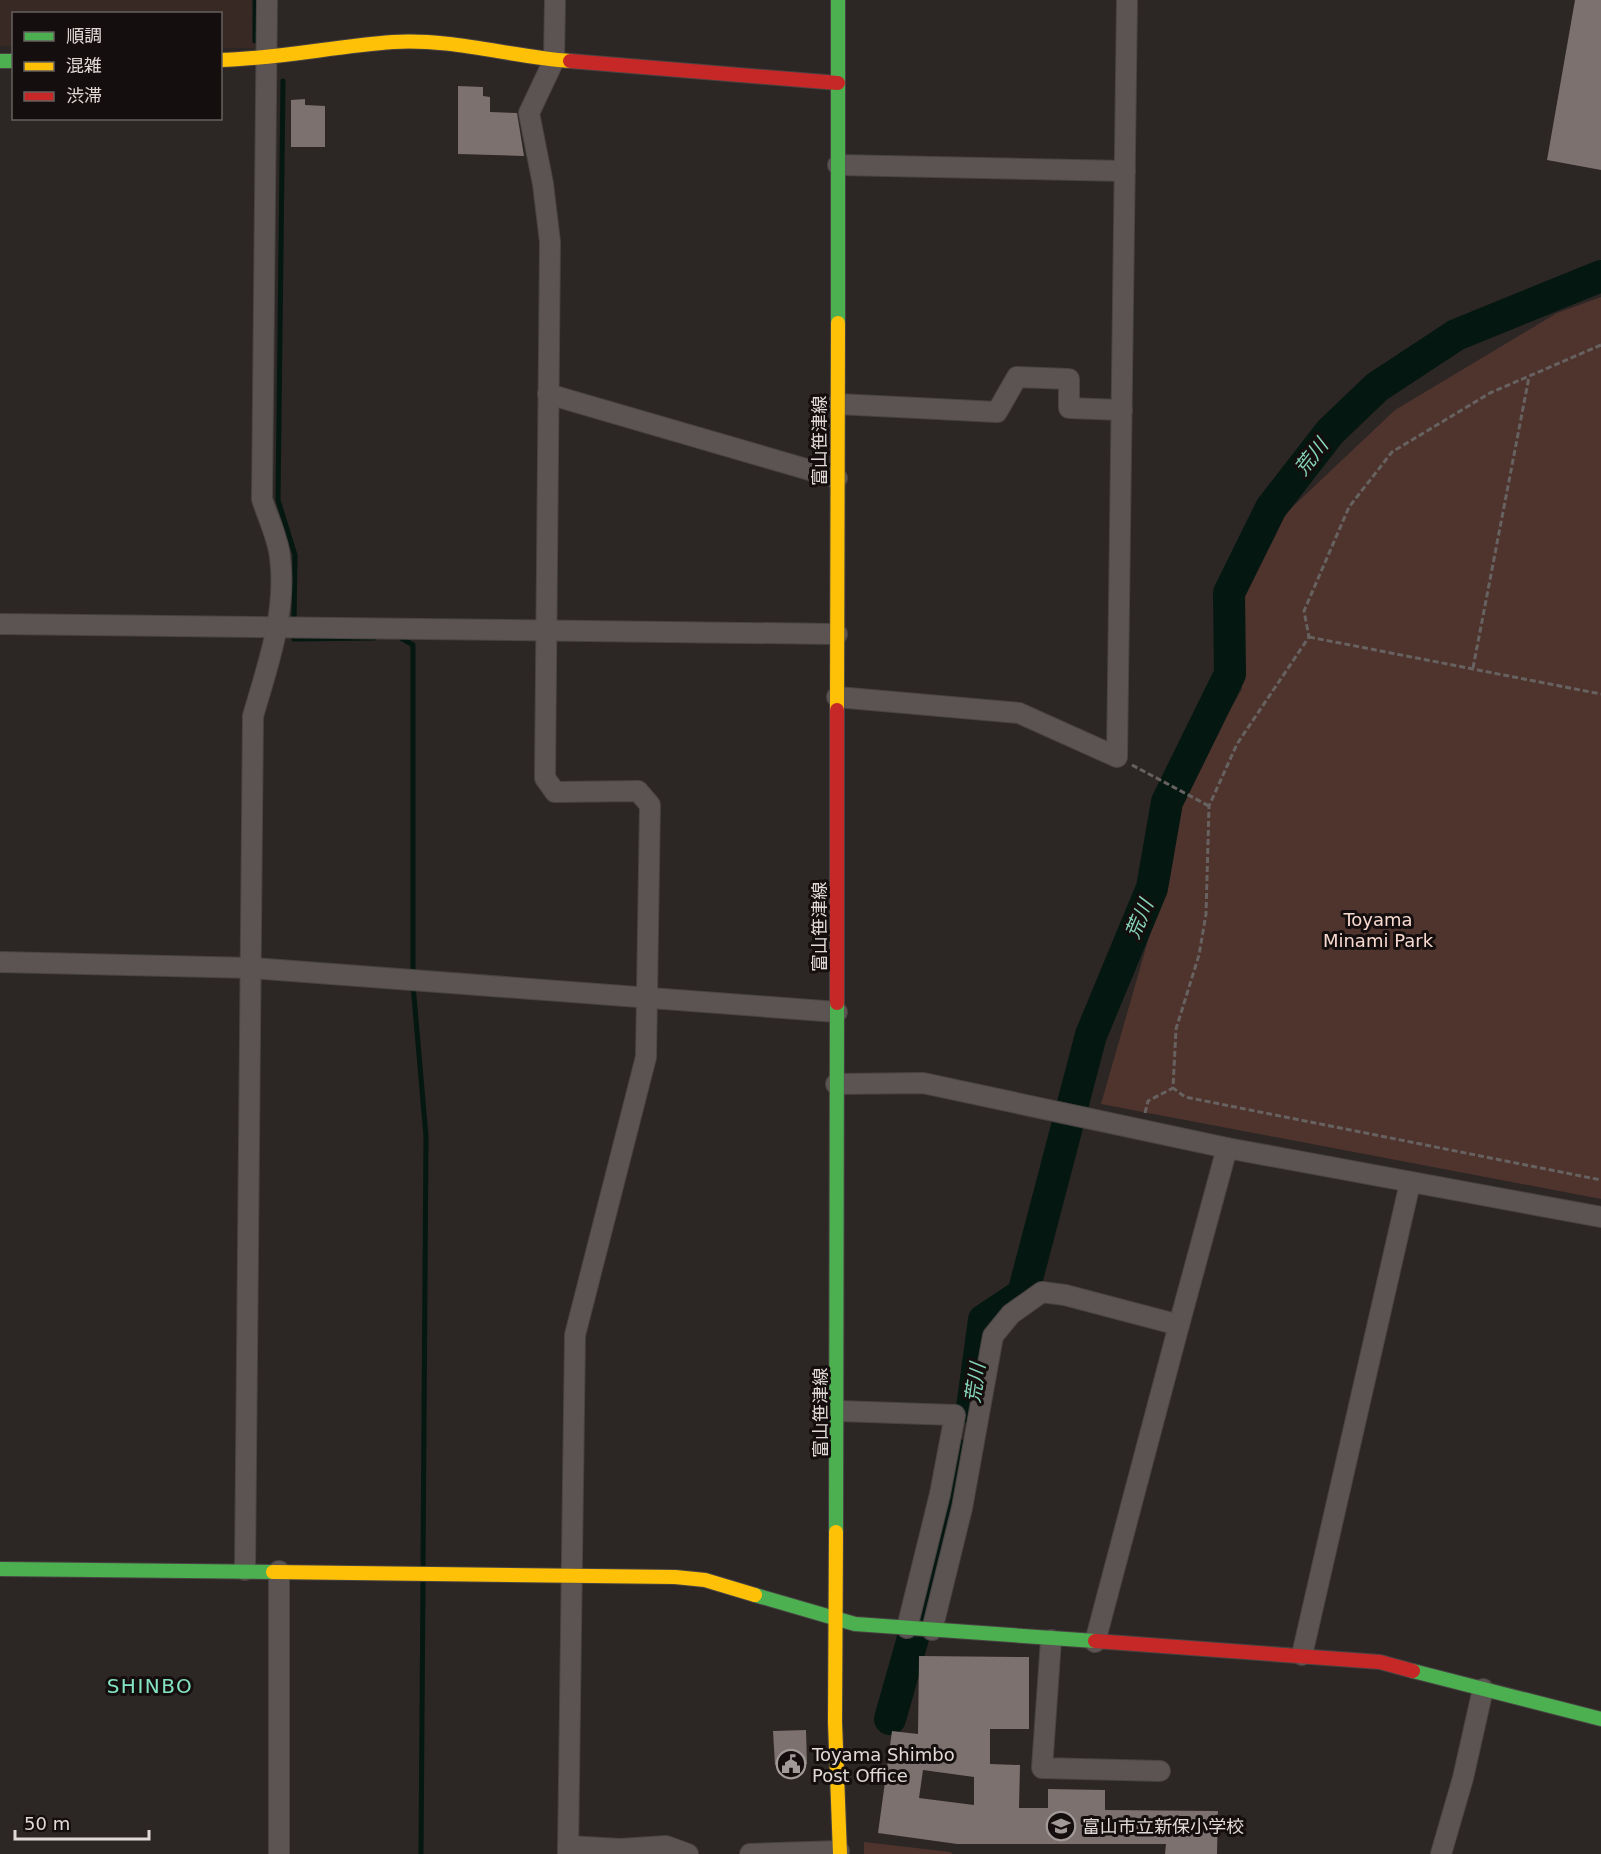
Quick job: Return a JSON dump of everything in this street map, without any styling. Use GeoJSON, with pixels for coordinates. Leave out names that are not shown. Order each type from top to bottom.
{"type":"FeatureCollection","features":[{"type":"Feature","properties":{"kind":"street"},"geometry":{"type":"LineString","coordinates":[[245,1570],[253,716],[290,628],[280,556],[262,499],[267,0]]}},
{"type":"Feature","properties":{"kind":"street"},"geometry":{"type":"LineString","coordinates":[[555,0],[554,60],[529,113],[543,184],[550,242],[544,631],[545,778],[555,792],[638,791],[650,805],[646,1057],[575,1335],[568,1850],[666,1846],[688,1854]]}},
{"type":"Feature","properties":{"kind":"street","name":"富山笹津線"},"geometry":{"type":"LineString","coordinates":[[838,0],[839,1411],[836,1620],[840,1852]]}},
{"type":"Feature","properties":{"kind":"street"},"geometry":{"type":"LineString","coordinates":[[837,698],[1019,713],[1117,757],[1126,0]]}},
{"type":"Feature","properties":{"kind":"street"},"geometry":{"type":"LineString","coordinates":[[222,60],[265,59],[393,42],[424,42],[554,60],[838,83]]}},
{"type":"Feature","properties":{"kind":"street"},"geometry":{"type":"LineString","coordinates":[[838,165],[1125,171]]}},
{"type":"Feature","properties":{"kind":"street"},"geometry":{"type":"LineString","coordinates":[[837,404],[997,412],[1017,377],[1069,379],[1069,408],[1122,410]]}},
{"type":"Feature","properties":{"kind":"street"},"geometry":{"type":"LineString","coordinates":[[548,394],[837,478]]}},
{"type":"Feature","properties":{"kind":"street"},"geometry":{"type":"LineString","coordinates":[[0,624],[837,634]]}},
{"type":"Feature","properties":{"kind":"street"},"geometry":{"type":"LineString","coordinates":[[0,962],[252,968],[648,1000],[837,1012]]}},
{"type":"Feature","properties":{"kind":"street"},"geometry":{"type":"LineString","coordinates":[[837,1084],[923,1083],[1227,1148],[1601,1217]]}},
{"type":"Feature","properties":{"kind":"street"},"geometry":{"type":"LineString","coordinates":[[1095,1642],[1227,1148]]}},
{"type":"Feature","properties":{"kind":"street"},"geometry":{"type":"LineString","coordinates":[[1302,1655],[1410,1183]]}},
{"type":"Feature","properties":{"kind":"street"},"geometry":{"type":"LineString","coordinates":[[932,1630],[962,1508],[993,1336],[1011,1314],[1042,1292],[1065,1295],[1179,1325]]}},
{"type":"Feature","properties":{"kind":"street"},"geometry":{"type":"LineString","coordinates":[[839,1411],[955,1415],[940,1494],[907,1628]]}},
{"type":"Feature","properties":{"kind":"street"},"geometry":{"type":"LineString","coordinates":[[0,1569],[245,1570],[675,1577],[705,1580],[855,1624],[1051,1640],[1380,1662],[1601,1719]]}},
{"type":"Feature","properties":{"kind":"street"},"geometry":{"type":"LineString","coordinates":[[279,1571],[279,1854]]}},
{"type":"Feature","properties":{"kind":"street"},"geometry":{"type":"LineString","coordinates":[[1051,1640],[1042,1768],[1160,1771]]}},
{"type":"Feature","properties":{"kind":"street"},"geometry":{"type":"LineString","coordinates":[[1441,1854],[1463,1778],[1484,1689]]}},
{"type":"Feature","properties":{"kind":"street"},"geometry":{"type":"LineString","coordinates":[[750,1854],[840,1852]]}},
{"type":"Feature","properties":{"kind":"path"},"geometry":{"type":"LineString","coordinates":[[1173,1088],[1176,1029],[1199,955],[1206,914],[1209,806],[1237,744],[1309,637],[1304,610],[1349,507],[1392,452],[1490,393],[1601,345]]}},
{"type":"Feature","properties":{"kind":"path"},"geometry":{"type":"LineString","coordinates":[[1473,668],[1529,377]]}},
{"type":"Feature","properties":{"kind":"path"},"geometry":{"type":"LineString","coordinates":[[1309,637],[1601,693]]}},
{"type":"Feature","properties":{"kind":"path"},"geometry":{"type":"LineString","coordinates":[[1117,757],[1209,806]]}},
{"type":"Feature","properties":{"kind":"path"},"geometry":{"type":"LineString","coordinates":[[1142,1130],[1148,1101],[1173,1088]]}},
{"type":"Feature","properties":{"kind":"path"},"geometry":{"type":"LineString","coordinates":[[1173,1088],[1185,1097],[1601,1180]]}},
{"type":"Feature","properties":{"kind":"shaded area"},"geometry":{"type":"Polygon","coordinates":[[[0,0],[256,0],[255,48],[222,48],[222,12],[12,12],[12,46],[0,46],[0,0]]]}},
{"type":"Feature","properties":{"kind":"green space","name":"Toyama Minami Park"},"geometry":{"type":"Polygon","coordinates":[[[1601,297],[1601,1199],[1101,1104],[1153,923],[1174,807],[1242,689],[1235,605],[1286,513],[1395,410],[1557,313],[1601,297]]]}},
{"type":"Feature","properties":{"kind":"green space"},"geometry":{"type":"Polygon","coordinates":[[[864,1842],[951,1852],[952,1854],[864,1854],[864,1842]]]}},
{"type":"Feature","properties":{"kind":"building"},"geometry":{"type":"Polygon","coordinates":[[[1575,0],[1601,0],[1601,170],[1547,160],[1575,0]]]}},
{"type":"Feature","properties":{"kind":"building"},"geometry":{"type":"Polygon","coordinates":[[[458,86],[483,87],[483,96],[490,97],[490,112],[517,113],[524,156],[458,154],[458,86]]]}},
{"type":"Feature","properties":{"kind":"building"},"geometry":{"type":"Polygon","coordinates":[[[305,99],[305,105],[325,106],[325,147],[291,147],[291,100],[305,99]]]}},
{"type":"Feature","properties":{"kind":"building"},"geometry":{"type":"Polygon","coordinates":[[[919,1656],[1029,1657],[1029,1729],[990,1729],[990,1764],[1020,1765],[1019,1808],[1048,1808],[1048,1789],[1105,1790],[1105,1810],[1218,1811],[1217,1854],[1165,1854],[1166,1844],[957,1844],[878,1833],[892,1731],[918,1734],[919,1656]],[[923,1770],[919,1798],[974,1805],[974,1777],[923,1770]]]}},
{"type":"Feature","properties":{"kind":"building"},"geometry":{"type":"Polygon","coordinates":[[[806,1730],[807,1764],[775,1765],[773,1731],[806,1730]]]}},
{"type":"Feature","properties":{"kind":"waterway"},"geometry":{"type":"LineString","coordinates":[[255,0],[255,41]]}},
{"type":"Feature","properties":{"kind":"waterway"},"geometry":{"type":"LineString","coordinates":[[283,81],[278,500],[295,555],[294,622]]}},
{"type":"Feature","properties":{"kind":"waterway","name":"荒川"},"geometry":{"type":"LineString","coordinates":[[972,1408],[984,1320],[1023,1294],[1091,1035],[1152,888],[1167,802],[1230,674],[1229,593],[1271,508],[1330,432],[1377,387],[1456,335],[1601,276]]}},
{"type":"Feature","properties":{"kind":"waterway"},"geometry":{"type":"LineString","coordinates":[[294,632],[294,639],[374,638]]}},
{"type":"Feature","properties":{"kind":"waterway"},"geometry":{"type":"LineString","coordinates":[[401,638],[413,645],[413,975]]}},
{"type":"Feature","properties":{"kind":"waterway"},"geometry":{"type":"LineString","coordinates":[[413,985],[426,1136],[423,1566]]}},
{"type":"Feature","properties":{"kind":"waterway","name":"荒川"},"geometry":{"type":"LineString","coordinates":[[890,1719],[965,1455]]}},
{"type":"Feature","properties":{"kind":"waterway"},"geometry":{"type":"LineString","coordinates":[[421,1854],[423,1581]]}},
{"type":"Feature","properties":{"kind":"traffic: fast"},"geometry":{"type":"LineString","coordinates":[[838,0],[838,323]]}},
{"type":"Feature","properties":{"kind":"traffic: fast"},"geometry":{"type":"LineString","coordinates":[[0,61],[12,61]]}},
{"type":"Feature","properties":{"kind":"traffic: fast"},"geometry":{"type":"LineString","coordinates":[[836,1532],[837,1003]]}},
{"type":"Feature","properties":{"kind":"traffic: fast"},"geometry":{"type":"LineString","coordinates":[[0,1569],[273,1572]]}},
{"type":"Feature","properties":{"kind":"traffic: fast"},"geometry":{"type":"LineString","coordinates":[[755,1595],[855,1624],[1095,1641]]}},
{"type":"Feature","properties":{"kind":"traffic: fast"},"geometry":{"type":"LineString","coordinates":[[1413,1671],[1601,1719]]}},
{"type":"Feature","properties":{"kind":"traffic: slow"},"geometry":{"type":"LineString","coordinates":[[222,60],[371,44],[415,42],[459,45],[570,61]]}},
{"type":"Feature","properties":{"kind":"traffic: slow"},"geometry":{"type":"LineString","coordinates":[[837,710],[838,323]]}},
{"type":"Feature","properties":{"kind":"traffic: slow"},"geometry":{"type":"LineString","coordinates":[[836,1532],[835,1722],[840,1854]]}},
{"type":"Feature","properties":{"kind":"traffic: slow"},"geometry":{"type":"LineString","coordinates":[[273,1572],[675,1577],[705,1580],[755,1595]]}},
{"type":"Feature","properties":{"kind":"traffic: jam"},"geometry":{"type":"LineString","coordinates":[[570,61],[838,83]]}},
{"type":"Feature","properties":{"kind":"traffic: jam"},"geometry":{"type":"LineString","coordinates":[[837,710],[837,1003]]}},
{"type":"Feature","properties":{"kind":"traffic: jam"},"geometry":{"type":"LineString","coordinates":[[1095,1641],[1380,1662],[1413,1671]]}},
{"type":"Feature","properties":{"kind":"place","name":"Toyama Shimbo Post Office"},"geometry":{"type":"Point","coordinates":[791,1764]}},
{"type":"Feature","properties":{"kind":"place","name":"富山市立新保小学校"},"geometry":{"type":"Point","coordinates":[1061,1826]}},
{"type":"Feature","properties":{"kind":"district","name":"SHINBO"},"geometry":{"type":"Point","coordinates":[150,1686]}}]}
